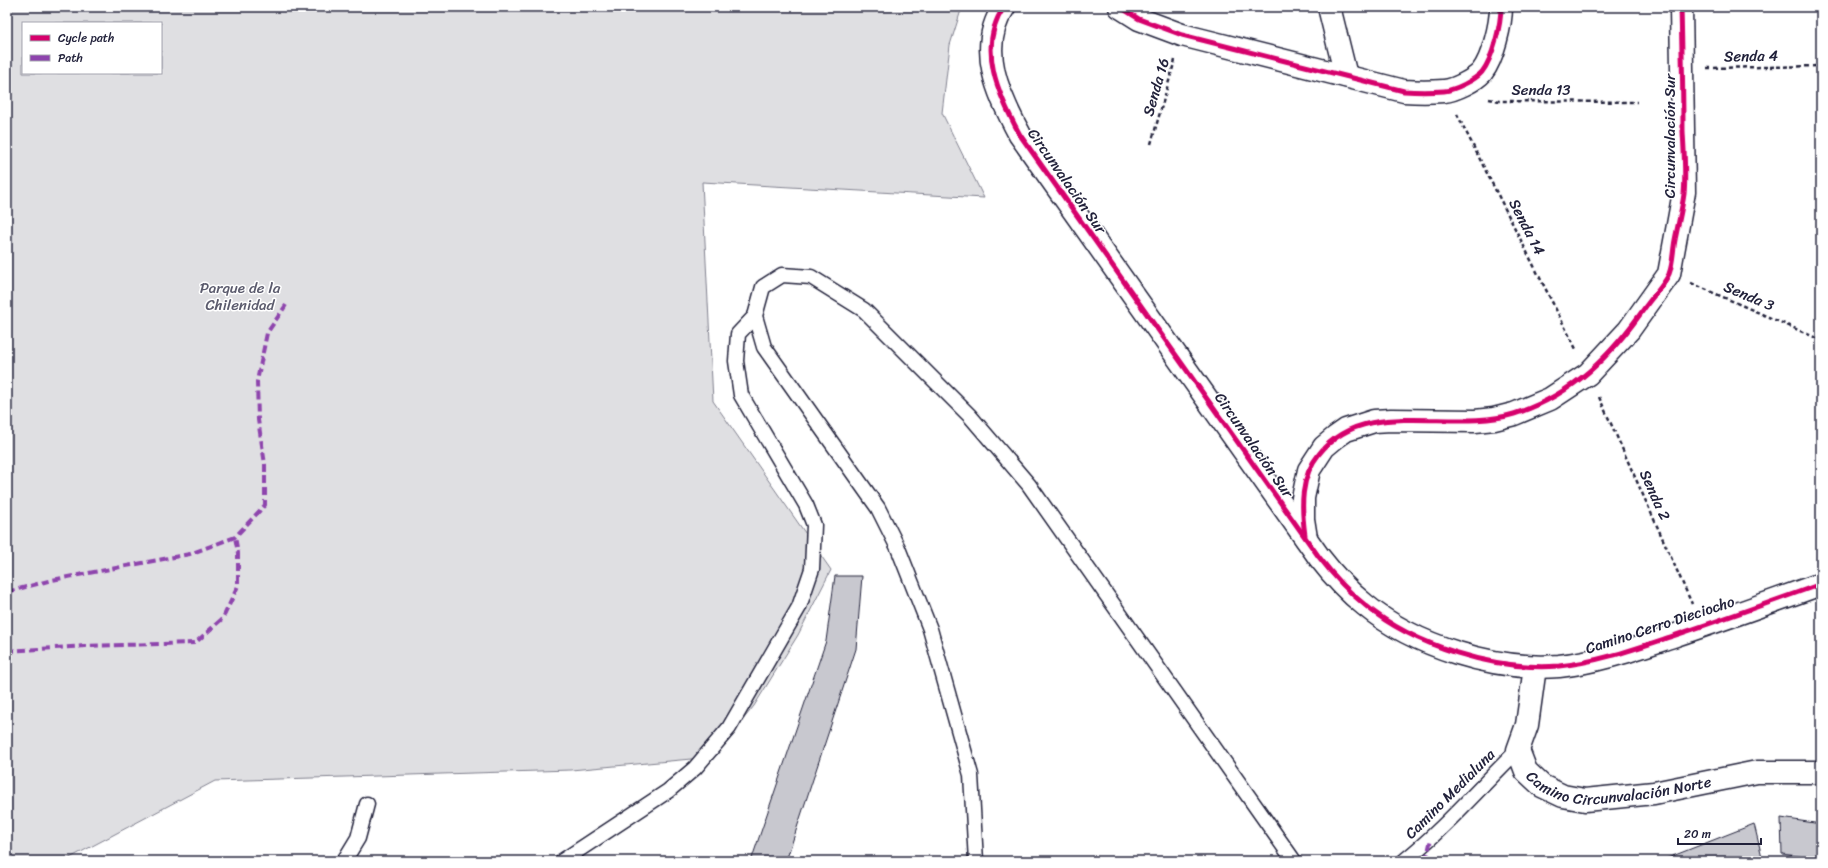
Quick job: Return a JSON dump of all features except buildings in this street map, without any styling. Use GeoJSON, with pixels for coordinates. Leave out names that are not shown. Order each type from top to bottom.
{"type":"FeatureCollection","features":[{"type":"Feature","properties":{"kind":"street","name":"Circunvalación Sur"},"geometry":{"type":"LineString","coordinates":[[1004,7],[997,17],[994,28],[992,39],[992,61],[996,83],[1001,98],[1020,135],[1306,539]]}},
{"type":"Feature","properties":{"kind":"street"},"geometry":{"type":"LineString","coordinates":[[1120,7],[1139,19],[1182,35],[1247,53],[1404,91],[1445,91],[1464,84],[1482,72],[1495,44],[1501,7]]}},
{"type":"Feature","properties":{"kind":"street"},"geometry":{"type":"LineString","coordinates":[[1329,7],[1346,76]]}},
{"type":"Feature","properties":{"kind":"street","name":"Circunvalación Sur"},"geometry":{"type":"LineString","coordinates":[[1306,539],[1302,519],[1303,498],[1308,470],[1324,447],[1346,430],[1374,422],[1391,420],[1475,421],[1494,419],[1514,414],[1550,399],[1588,374],[1629,330],[1669,274],[1684,192],[1681,7]]}},
{"type":"Feature","properties":{"kind":"street","name":"Camino Cerro Dieciocho"},"geometry":{"type":"LineString","coordinates":[[1306,539],[1333,575],[1348,591],[1366,606],[1400,628],[1428,642],[1465,655],[1535,667],[1559,666],[1604,658],[1702,626],[1821,584]]}},
{"type":"Feature","properties":{"kind":"street","name":"Camino Circunvalación Norte"},"geometry":{"type":"LineString","coordinates":[[1535,667],[1527,725],[1518,750],[1526,771],[1542,786],[1563,796],[1585,800],[1654,794],[1757,772],[1821,773]]}},
{"type":"Feature","properties":{"kind":"lane"},"geometry":{"type":"LineString","coordinates":[[562,861],[668,791],[696,768],[729,728],[799,606],[812,568],[814,525],[806,504],[741,395],[736,361],[738,334],[755,316],[763,287],[782,275],[811,277],[864,310],[970,416],[1029,485],[1294,861]]}},
{"type":"Feature","properties":{"kind":"lane"},"geometry":{"type":"LineString","coordinates":[[755,316],[764,346],[878,508],[898,548],[930,628],[971,775],[976,861]]}},
{"type":"Feature","properties":{"kind":"lane","name":"Camino Medialuna"},"geometry":{"type":"LineString","coordinates":[[1404,861],[1431,839],[1518,750]]}},
{"type":"Feature","properties":{"kind":"lane"},"geometry":{"type":"LineString","coordinates":[[344,861],[358,838],[367,804]]}},
{"type":"Feature","properties":{"kind":"green space","name":"Parque de la Chilenidad"},"geometry":{"type":"Polygon","coordinates":[[[7,7],[962,7],[950,45],[942,113],[984,198],[702,182],[713,401],[831,570],[798,635],[754,706],[713,757],[571,770],[215,781],[64,861],[7,861],[7,7]]]}},
{"type":"Feature","properties":{"kind":"marked path"},"geometry":{"type":"LineString","coordinates":[[7,592],[52,580],[190,554],[235,537],[265,505],[265,464],[258,420],[257,381],[267,333],[286,305]]}},
{"type":"Feature","properties":{"kind":"marked path"},"geometry":{"type":"LineString","coordinates":[[7,651],[85,646],[195,643],[223,618],[238,586],[238,553],[235,537]]}},
{"type":"Feature","properties":{"kind":"marked path"},"geometry":{"type":"LineString","coordinates":[[1426,861],[1431,839]]}},
{"type":"Feature","properties":{"kind":"cycle path"},"geometry":{"type":"LineString","coordinates":[[1004,7],[996,23],[992,39],[991,55],[998,88],[1020,135],[1319,557],[1352,594],[1385,620],[1407,633],[1431,644],[1483,660],[1509,664],[1559,666],[1602,658],[1629,650],[1821,584]]}},
{"type":"Feature","properties":{"kind":"cycle path"},"geometry":{"type":"LineString","coordinates":[[1120,7],[1139,19],[1182,35],[1404,91],[1424,92],[1454,89],[1470,81],[1482,72],[1490,58],[1496,41],[1501,7]]}},
{"type":"Feature","properties":{"kind":"cycle path"},"geometry":{"type":"LineString","coordinates":[[1305,535],[1303,493],[1308,472],[1319,454],[1338,436],[1360,426],[1384,421],[1410,419],[1489,419],[1514,414],[1535,406],[1555,396],[1573,384],[1605,357],[1633,324],[1667,278],[1671,266],[1685,186],[1681,7]]}}]}
